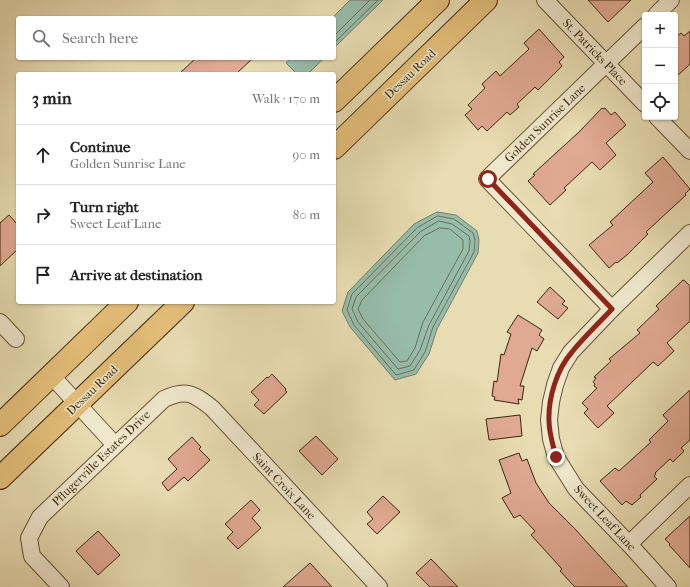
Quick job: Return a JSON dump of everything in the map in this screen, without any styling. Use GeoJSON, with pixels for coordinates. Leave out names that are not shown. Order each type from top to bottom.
{"type":"FeatureCollection","features":[{"type":"Feature","properties":{"kind":"main road"},"geometry":{"type":"LineString","coordinates":[[336,99],[438,0]]}},
{"type":"Feature","properties":{"kind":"main road","name":"Dessau Road"},"geometry":{"type":"LineString","coordinates":[[336,146],[486,0]]}},
{"type":"Feature","properties":{"kind":"main road"},"geometry":{"type":"LineString","coordinates":[[0,425],[125,304]]}},
{"type":"Feature","properties":{"kind":"main road","name":"Dessau Road"},"geometry":{"type":"LineString","coordinates":[[0,478],[181,304]]}},
{"type":"Feature","properties":{"kind":"street","name":"St. Patricks Place"},"geometry":{"type":"LineString","coordinates":[[545,0],[642,101]]}},
{"type":"Feature","properties":{"kind":"street"},"geometry":{"type":"LineString","coordinates":[[659,12],[671,0]]}},
{"type":"Feature","properties":{"kind":"street","name":"Golden Sunrise Lane"},"geometry":{"type":"LineString","coordinates":[[612,309],[488,179],[642,29]]}},
{"type":"Feature","properties":{"kind":"street"},"geometry":{"type":"LineString","coordinates":[[660,120],[690,151]]}},
{"type":"Feature","properties":{"kind":"street","name":"Sweet Leaf Lane"},"geometry":{"type":"LineString","coordinates":[[668,587],[576,489],[556,457],[551,439],[549,420],[551,402],[561,368],[571,352],[612,309],[690,233]]}},
{"type":"Feature","properties":{"kind":"street"},"geometry":{"type":"LineString","coordinates":[[0,322],[16,339]]}},
{"type":"Feature","properties":{"kind":"street"},"geometry":{"type":"LineString","coordinates":[[51,375],[115,445]]}},
{"type":"Feature","properties":{"kind":"street","name":"Pflugerville Estates Drive"},"geometry":{"type":"LineString","coordinates":[[61,587],[32,556],[29,538],[40,516],[164,399],[185,392]]}},
{"type":"Feature","properties":{"kind":"street","name":"Saint Croix Lane"},"geometry":{"type":"LineString","coordinates":[[185,392],[197,396],[212,408],[379,587]]}},
{"type":"Feature","properties":{"kind":"street"},"geometry":{"type":"LineString","coordinates":[[629,544],[690,484]]}},
{"type":"Feature","properties":{"kind":"water"},"geometry":{"type":"Polygon","coordinates":[[[350,0],[383,0],[336,46],[336,16],[334,16],[350,0]]]}},
{"type":"Feature","properties":{"kind":"water"},"geometry":{"type":"Polygon","coordinates":[[[289,60],[322,60],[310,72],[295,72],[286,63],[289,60]]]}},
{"type":"Feature","properties":{"kind":"water"},"geometry":{"type":"Polygon","coordinates":[[[437,212],[456,215],[477,231],[479,240],[478,253],[437,329],[429,354],[416,374],[395,380],[350,327],[342,311],[348,292],[414,224],[437,212]]]}},
{"type":"Feature","properties":{"kind":"building"},"geometry":{"type":"Polygon","coordinates":[[[588,0],[631,0],[608,22],[588,0]]]}},
{"type":"Feature","properties":{"kind":"building"},"geometry":{"type":"Polygon","coordinates":[[[539,29],[564,57],[559,62],[562,66],[538,90],[535,87],[517,104],[519,107],[510,115],[507,112],[487,131],[482,126],[478,130],[465,115],[472,109],[468,105],[485,88],[482,84],[496,71],[500,76],[529,49],[524,43],[539,29]]]}},
{"type":"Feature","properties":{"kind":"building"},"geometry":{"type":"Polygon","coordinates":[[[690,31],[690,64],[678,75],[678,36],[681,33],[684,36],[690,31]]]}},
{"type":"Feature","properties":{"kind":"building"},"geometry":{"type":"Polygon","coordinates":[[[194,60],[251,60],[238,72],[181,72],[194,60]]]}},
{"type":"Feature","properties":{"kind":"building"},"geometry":{"type":"Polygon","coordinates":[[[602,108],[605,108],[611,115],[615,112],[626,125],[606,143],[616,155],[600,170],[592,162],[564,188],[566,190],[550,205],[528,181],[535,175],[533,174],[579,132],[602,108]]]}},
{"type":"Feature","properties":{"kind":"building"},"geometry":{"type":"Polygon","coordinates":[[[663,157],[690,189],[685,194],[686,195],[646,232],[648,234],[627,255],[609,268],[589,245],[613,225],[610,222],[653,182],[645,173],[663,157]]]}},
{"type":"Feature","properties":{"kind":"building"},"geometry":{"type":"Polygon","coordinates":[[[9,215],[16,223],[16,251],[0,266],[0,223],[9,215]]]}},
{"type":"Feature","properties":{"kind":"building"},"geometry":{"type":"Polygon","coordinates":[[[683,280],[690,286],[690,321],[667,343],[674,351],[658,366],[653,362],[607,406],[614,413],[598,428],[584,413],[588,409],[582,403],[597,388],[594,386],[595,384],[593,382],[596,378],[594,377],[611,361],[609,359],[640,333],[637,330],[659,309],[656,306],[683,280]]]}},
{"type":"Feature","properties":{"kind":"building"},"geometry":{"type":"Polygon","coordinates":[[[550,287],[565,301],[562,304],[568,308],[558,319],[537,302],[550,287]]]}},
{"type":"Feature","properties":{"kind":"building"},"geometry":{"type":"Polygon","coordinates":[[[518,315],[542,330],[539,335],[544,339],[537,351],[532,348],[520,386],[524,386],[522,400],[518,399],[519,404],[494,400],[495,397],[492,396],[494,381],[497,382],[501,354],[504,355],[511,334],[507,332],[518,315]]]}},
{"type":"Feature","properties":{"kind":"building"},"geometry":{"type":"Polygon","coordinates":[[[272,374],[287,392],[264,414],[254,405],[259,400],[251,392],[272,374]]]}},
{"type":"Feature","properties":{"kind":"building"},"geometry":{"type":"Polygon","coordinates":[[[690,390],[690,440],[681,448],[684,451],[673,462],[670,459],[655,473],[656,474],[654,476],[657,479],[632,505],[626,501],[622,505],[600,481],[615,468],[619,471],[651,442],[649,440],[668,421],[663,415],[690,390]]]}},
{"type":"Feature","properties":{"kind":"building"},"geometry":{"type":"Polygon","coordinates":[[[520,415],[522,436],[489,440],[486,419],[520,415]]]}},
{"type":"Feature","properties":{"kind":"building"},"geometry":{"type":"Polygon","coordinates":[[[316,436],[338,459],[322,475],[299,451],[316,436]]]}},
{"type":"Feature","properties":{"kind":"building"},"geometry":{"type":"Polygon","coordinates":[[[192,437],[201,447],[199,449],[210,460],[188,481],[184,477],[168,491],[162,483],[177,469],[168,459],[192,437]]]}},
{"type":"Feature","properties":{"kind":"building"},"geometry":{"type":"Polygon","coordinates":[[[519,453],[522,461],[527,459],[536,483],[549,503],[628,587],[575,587],[560,571],[562,569],[531,535],[535,531],[520,515],[514,518],[502,498],[511,493],[499,460],[519,453]]]}},
{"type":"Feature","properties":{"kind":"building"},"geometry":{"type":"Polygon","coordinates":[[[383,496],[400,512],[377,534],[367,524],[373,519],[367,512],[383,496]]]}},
{"type":"Feature","properties":{"kind":"building"},"geometry":{"type":"Polygon","coordinates":[[[251,500],[260,510],[252,518],[261,528],[238,549],[227,538],[233,532],[225,524],[251,500]]]}},
{"type":"Feature","properties":{"kind":"building"},"geometry":{"type":"Polygon","coordinates":[[[690,516],[690,568],[665,539],[690,516]]]}},
{"type":"Feature","properties":{"kind":"building"},"geometry":{"type":"Polygon","coordinates":[[[98,531],[120,555],[98,575],[76,551],[98,531]]]}},
{"type":"Feature","properties":{"kind":"building"},"geometry":{"type":"Polygon","coordinates":[[[431,559],[458,587],[430,587],[416,573],[431,559]]]}},
{"type":"Feature","properties":{"kind":"building"},"geometry":{"type":"Polygon","coordinates":[[[310,563],[332,587],[283,587],[310,563]]]}},
{"type":"Feature","properties":{"kind":"route"},"geometry":{"type":"LineString","coordinates":[[488,179],[612,309],[571,352],[561,368],[551,402],[549,420],[551,439],[556,457]]}}]}
